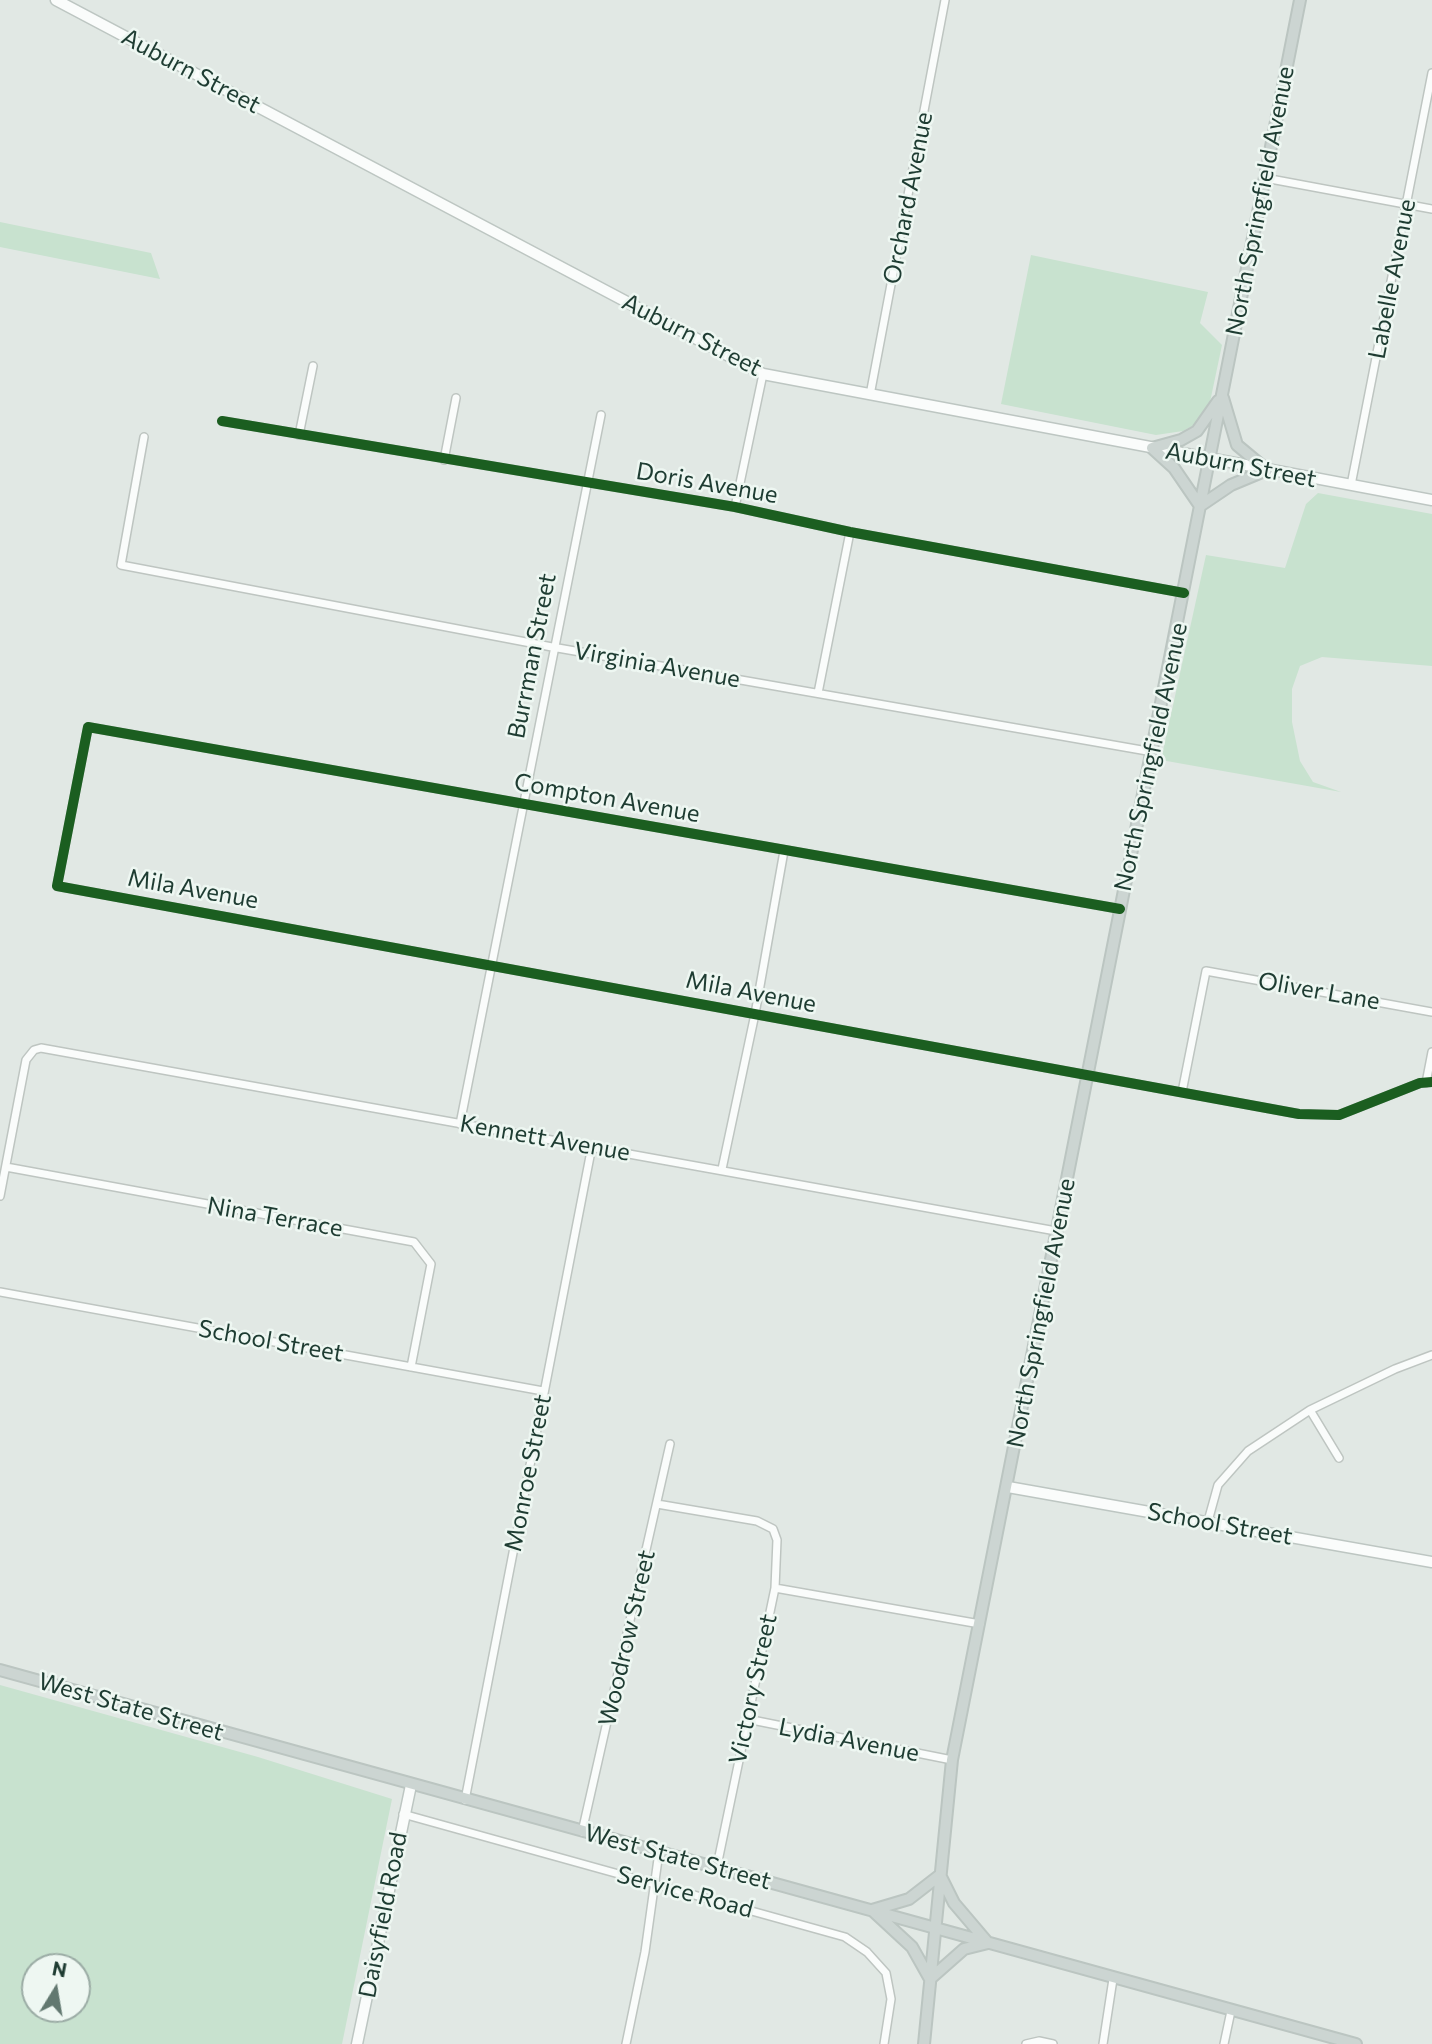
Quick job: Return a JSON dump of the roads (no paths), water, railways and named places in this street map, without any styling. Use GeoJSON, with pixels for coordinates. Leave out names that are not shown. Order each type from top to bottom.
{"type":"FeatureCollection","features":[{"type":"Feature","properties":{"kind":"main road","name":"Auburn Street"},"geometry":{"type":"LineString","coordinates":[[56,0],[764,374],[1432,500]]}},
{"type":"Feature","properties":{"kind":"main road","name":"North Springfield Avenue"},"geometry":{"type":"LineString","coordinates":[[924,2044],[952,1760],[1008,1487],[1056,1231],[1090,1075],[1120,909],[1300,0]]}},
{"type":"Feature","properties":{"kind":"main road"},"geometry":{"type":"LineString","coordinates":[[1152,448],[1181,440],[1197,431],[1222,395]]}},
{"type":"Feature","properties":{"kind":"main road"},"geometry":{"type":"LineString","coordinates":[[1152,448],[1174,468],[1200,506],[1231,485],[1267,470],[1237,445],[1222,395]]}},
{"type":"Feature","properties":{"kind":"main road","name":"School Street"},"geometry":{"type":"LineString","coordinates":[[1008,1487],[1432,1562]]}},
{"type":"Feature","properties":{"kind":"main road","name":"West State Street"},"geometry":{"type":"LineString","coordinates":[[0,1670],[1356,2044]]}},
{"type":"Feature","properties":{"kind":"main road","name":"Daisyfield Road"},"geometry":{"type":"LineString","coordinates":[[357,2044],[411,1785]]}},
{"type":"Feature","properties":{"kind":"main road"},"geometry":{"type":"LineString","coordinates":[[940,1875],[954,1903],[988,1943],[964,1949],[930,1979],[912,1947],[872,1910],[909,1899],[940,1875]]}},
{"type":"Feature","properties":{"kind":"street","name":"Orchard Avenue"},"geometry":{"type":"LineString","coordinates":[[870,395],[945,0]]}},
{"type":"Feature","properties":{"kind":"street","name":"Labelle Avenue"},"geometry":{"type":"LineString","coordinates":[[1351,485],[1432,73]]}},
{"type":"Feature","properties":{"kind":"street"},"geometry":{"type":"LineString","coordinates":[[1265,178],[1432,209]]}},
{"type":"Feature","properties":{"kind":"street"},"geometry":{"type":"LineString","coordinates":[[299,435],[313,366]]}},
{"type":"Feature","properties":{"kind":"street"},"geometry":{"type":"LineString","coordinates":[[735,507],[764,374]]}},
{"type":"Feature","properties":{"kind":"street"},"geometry":{"type":"LineString","coordinates":[[444,460],[456,398]]}},
{"type":"Feature","properties":{"kind":"street","name":"Burrman Street"},"geometry":{"type":"LineString","coordinates":[[460,1124],[526,804],[552,647],[601,415]]}},
{"type":"Feature","properties":{"kind":"street","name":"Doris Avenue"},"geometry":{"type":"LineString","coordinates":[[222,421],[735,507],[850,532],[1184,593]]}},
{"type":"Feature","properties":{"kind":"street","name":"Virginia Avenue"},"geometry":{"type":"LineString","coordinates":[[144,437],[121,565],[552,647],[1153,752]]}},
{"type":"Feature","properties":{"kind":"street"},"geometry":{"type":"LineString","coordinates":[[818,693],[850,532]]}},
{"type":"Feature","properties":{"kind":"street","name":"Compton Avenue"},"geometry":{"type":"LineString","coordinates":[[57,886],[88,727],[1120,909]]}},
{"type":"Feature","properties":{"kind":"street"},"geometry":{"type":"LineString","coordinates":[[722,1169],[755,1014],[784,851]]}},
{"type":"Feature","properties":{"kind":"street","name":"Mila Avenue"},"geometry":{"type":"LineString","coordinates":[[57,886],[1299,1114],[1339,1115],[1429,1082]]}},
{"type":"Feature","properties":{"kind":"street","name":"Oliver Lane"},"geometry":{"type":"LineString","coordinates":[[1182,1092],[1206,971],[1432,1012]]}},
{"type":"Feature","properties":{"kind":"street","name":"Kennett Avenue"},"geometry":{"type":"LineString","coordinates":[[6,1167],[26,1060],[34,1050],[52,1049],[1056,1231]]}},
{"type":"Feature","properties":{"kind":"street"},"geometry":{"type":"LineString","coordinates":[[1429,1082],[1432,1052]]}},
{"type":"Feature","properties":{"kind":"street","name":"Monroe Street"},"geometry":{"type":"LineString","coordinates":[[465,1800],[592,1146]]}},
{"type":"Feature","properties":{"kind":"street"},"geometry":{"type":"LineString","coordinates":[[0,1196],[6,1167]]}},
{"type":"Feature","properties":{"kind":"street","name":"Nina Terrace"},"geometry":{"type":"LineString","coordinates":[[6,1167],[414,1242],[431,1265],[411,1367]]}},
{"type":"Feature","properties":{"kind":"street","name":"School Street"},"geometry":{"type":"LineString","coordinates":[[0,1292],[543,1391]]}},
{"type":"Feature","properties":{"kind":"street"},"geometry":{"type":"LineString","coordinates":[[1208,1521],[1218,1485],[1248,1451],[1310,1409],[1395,1369],[1432,1355]]}},
{"type":"Feature","properties":{"kind":"street"},"geometry":{"type":"LineString","coordinates":[[1310,1409],[1339,1458]]}},
{"type":"Feature","properties":{"kind":"street","name":"Woodrow Street"},"geometry":{"type":"LineString","coordinates":[[582,1832],[670,1444]]}},
{"type":"Feature","properties":{"kind":"street","name":"Victory Street"},"geometry":{"type":"LineString","coordinates":[[657,1504],[757,1521],[773,1529],[777,1540],[775,1588],[717,1866]]}},
{"type":"Feature","properties":{"kind":"street"},"geometry":{"type":"LineString","coordinates":[[775,1588],[980,1624]]}},
{"type":"Feature","properties":{"kind":"street","name":"Lydia Avenue"},"geometry":{"type":"LineString","coordinates":[[747,1720],[952,1760]]}},
{"type":"Feature","properties":{"kind":"street","name":"Service Road"},"geometry":{"type":"LineString","coordinates":[[403,1814],[845,1937],[867,1952],[886,1973],[891,1999],[884,2044]]}},
{"type":"Feature","properties":{"kind":"street"},"geometry":{"type":"LineString","coordinates":[[626,2044],[657,1884],[659,1852]]}},
{"type":"Feature","properties":{"kind":"street"},"geometry":{"type":"LineString","coordinates":[[1103,2044],[1113,1979]]}},
{"type":"Feature","properties":{"kind":"street"},"geometry":{"type":"LineString","coordinates":[[1224,2044],[1231,2011]]}},
{"type":"Feature","properties":{"kind":"street"},"geometry":{"type":"LineString","coordinates":[[1026,2044],[1039,2041],[1053,2044]]}}]}
